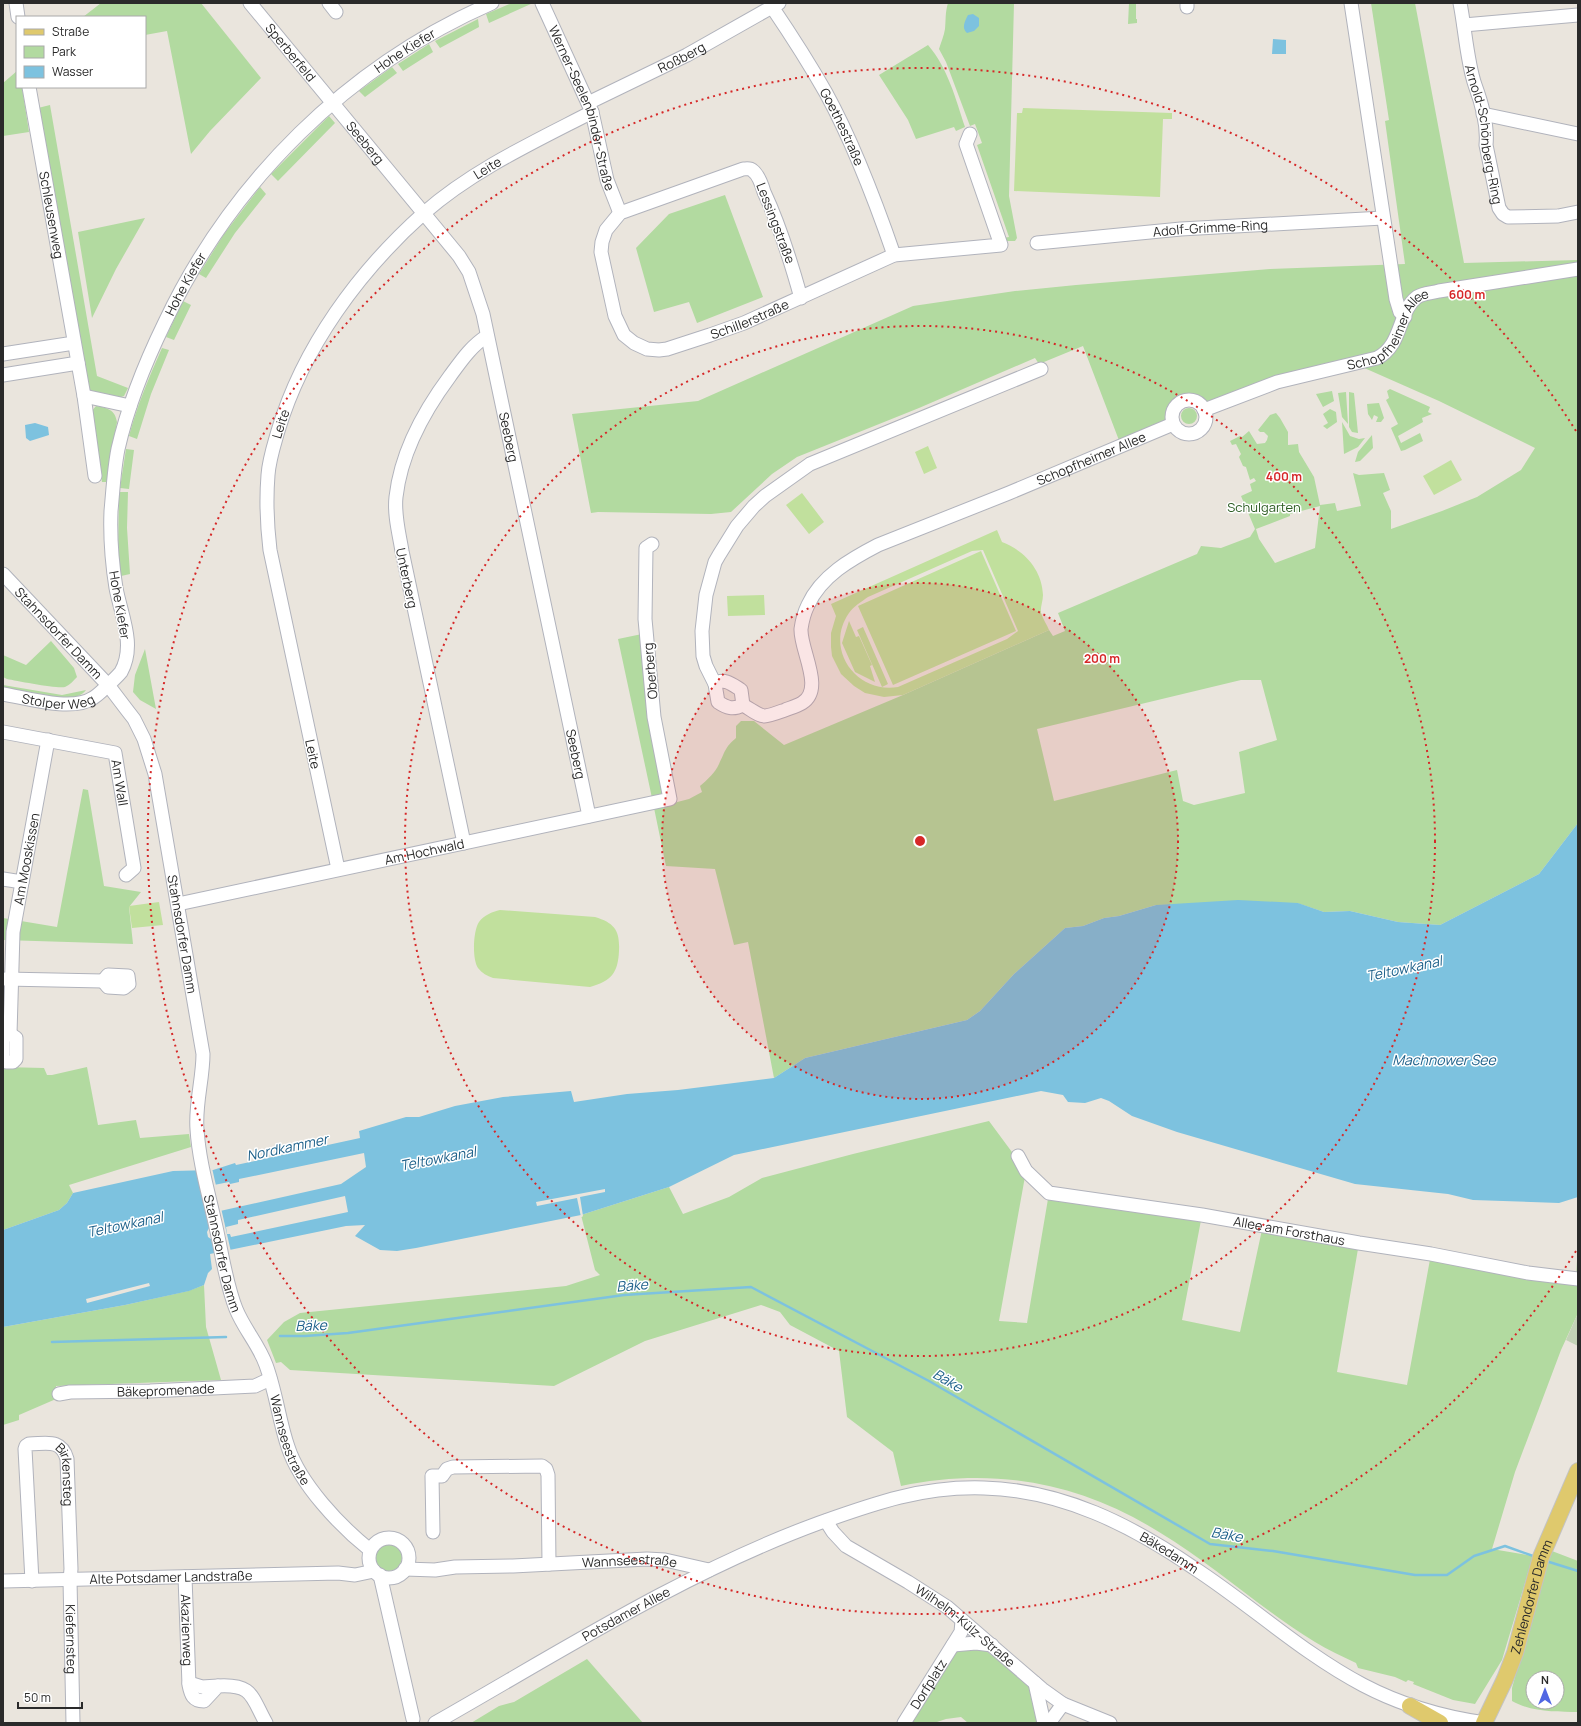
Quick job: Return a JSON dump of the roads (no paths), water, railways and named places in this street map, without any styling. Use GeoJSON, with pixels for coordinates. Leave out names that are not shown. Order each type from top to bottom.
{"type":"FeatureCollection","features":[{"type":"Feature","properties":{"kind":"main road","name":"Zehlendorfer Damm"},"geometry":{"type":"LineString","coordinates":[[1484,1723],[1505,1679],[1515,1653],[1535,1574],[1541,1557],[1578,1471]]}},
{"type":"Feature","properties":{"kind":"main road"},"geometry":{"type":"LineString","coordinates":[[1410,1706],[1440,1723]]}},
{"type":"Feature","properties":{"kind":"street"},"geometry":{"type":"LineString","coordinates":[[16,3],[18,16]]}},
{"type":"Feature","properties":{"kind":"street","name":"Hohe Kiefer"},"geometry":{"type":"LineString","coordinates":[[108,685],[121,672],[127,655],[127,632],[116,588],[113,566],[111,518],[114,471],[119,447],[138,381],[187,278],[231,212],[270,162],[332,103],[374,70],[404,50],[445,25],[492,3]]}},
{"type":"Feature","properties":{"kind":"street","name":"Werner-Seelenbinder-Straße"},"geometry":{"type":"LineString","coordinates":[[542,3],[590,108],[607,180],[620,213]]}},
{"type":"Feature","properties":{"kind":"street"},"geometry":{"type":"LineString","coordinates":[[1351,3],[1398,308],[1405,317]]}},
{"type":"Feature","properties":{"kind":"street","name":"Arnold-Schönberg-Ring"},"geometry":{"type":"LineString","coordinates":[[1460,3],[1473,74],[1483,114],[1487,137],[1486,145],[1499,208],[1503,214],[1508,217],[1524,218],[1558,216],[1578,212]]}},
{"type":"Feature","properties":{"kind":"street","name":"Sperberfeld"},"geometry":{"type":"LineString","coordinates":[[255,5],[332,103]]}},
{"type":"Feature","properties":{"kind":"street","name":"Roßberg"},"geometry":{"type":"LineString","coordinates":[[590,108],[776,5]]}},
{"type":"Feature","properties":{"kind":"street","name":"Goethestraße"},"geometry":{"type":"LineString","coordinates":[[776,5],[841,123],[859,161],[894,255]]}},
{"type":"Feature","properties":{"kind":"street"},"geometry":{"type":"LineString","coordinates":[[1464,25],[1578,15]]}},
{"type":"Feature","properties":{"kind":"street","name":"Schleusenweg"},"geometry":{"type":"LineString","coordinates":[[29,88],[84,396]]}},
{"type":"Feature","properties":{"kind":"street","name":"Seeberg"},"geometry":{"type":"LineString","coordinates":[[332,103],[459,256],[469,272],[480,304],[589,816]]}},
{"type":"Feature","properties":{"kind":"street","name":"Leite"},"geometry":{"type":"LineString","coordinates":[[338,870],[270,550],[268,526],[268,474],[273,446],[283,412],[294,386],[318,341],[344,301],[375,261],[424,213],[465,183],[507,156],[590,108]]}},
{"type":"Feature","properties":{"kind":"street"},"geometry":{"type":"LineString","coordinates":[[1483,114],[1578,134]]}},
{"type":"Feature","properties":{"kind":"street","name":"Schillerstraße"},"geometry":{"type":"LineString","coordinates":[[620,213],[606,230],[602,242],[601,252],[618,326],[624,335],[634,343],[648,349],[667,349],[744,323],[894,255],[1001,245],[966,144],[970,134]]}},
{"type":"Feature","properties":{"kind":"street","name":"Lessingstraße"},"geometry":{"type":"LineString","coordinates":[[620,213],[743,169],[752,170],[758,178],[776,219],[802,298]]}},
{"type":"Feature","properties":{"kind":"street","name":"Adolf-Grimme-Ring"},"geometry":{"type":"LineString","coordinates":[[1037,243],[1181,229],[1383,218]]}},
{"type":"Feature","properties":{"kind":"street","name":"Schopfheimer Allee"},"geometry":{"type":"LineString","coordinates":[[1204,410],[1277,382],[1385,354],[1392,346],[1411,304],[1418,296],[1578,269]]}},
{"type":"Feature","properties":{"kind":"street","name":"Unterberg"},"geometry":{"type":"LineString","coordinates":[[464,843],[402,551],[396,518],[396,497],[402,465],[414,434],[433,400],[467,353],[487,336]]}},
{"type":"Feature","properties":{"kind":"street"},"geometry":{"type":"LineString","coordinates":[[3,354],[74,343]]}},
{"type":"Feature","properties":{"kind":"street"},"geometry":{"type":"LineString","coordinates":[[3,375],[78,364]]}},
{"type":"Feature","properties":{"kind":"street"},"geometry":{"type":"LineString","coordinates":[[715,684],[721,681],[726,682],[741,690],[743,706],[737,708],[726,708],[718,702],[715,684],[703,656],[702,631],[706,595],[715,562],[737,526],[754,506],[770,492],[810,464],[1041,369]]}},
{"type":"Feature","properties":{"kind":"street"},"geometry":{"type":"LineString","coordinates":[[95,476],[84,396],[130,406]]}},
{"type":"Feature","properties":{"kind":"street"},"geometry":{"type":"LineString","coordinates":[[1187,400],[1197,402],[1204,410],[1205,421],[1199,431],[1193,434],[1182,432],[1173,424],[1172,414],[1174,409],[1182,402],[1187,400]]}},
{"type":"Feature","properties":{"kind":"street","name":"Schopfheimer Allee"},"geometry":{"type":"LineString","coordinates":[[743,706],[754,714],[763,717],[802,703],[808,698],[812,689],[812,676],[804,647],[802,629],[807,606],[815,592],[844,564],[878,545],[1009,493],[1173,424]]}},
{"type":"Feature","properties":{"kind":"street","name":"Oberberg"},"geometry":{"type":"LineString","coordinates":[[652,544],[646,548],[645,619],[654,717],[670,799]]}},
{"type":"Feature","properties":{"kind":"street","name":"Stahnsdorfer Damm"},"geometry":{"type":"LineString","coordinates":[[3,574],[108,685],[134,719],[150,754],[155,774],[178,904],[203,1054],[196,1118],[202,1162],[226,1271],[237,1311],[254,1340]]}},
{"type":"Feature","properties":{"kind":"street","name":"Stolper Weg"},"geometry":{"type":"LineString","coordinates":[[3,694],[57,704],[77,703],[91,700],[108,685]]}},
{"type":"Feature","properties":{"kind":"street","name":"Am Wall"},"geometry":{"type":"LineString","coordinates":[[3,732],[115,753],[134,868],[126,875]]}},
{"type":"Feature","properties":{"kind":"street","name":"Am Mooskissen"},"geometry":{"type":"LineString","coordinates":[[10,1034],[7,979],[13,932],[48,740]]}},
{"type":"Feature","properties":{"kind":"street","name":"Am Hochwald"},"geometry":{"type":"LineString","coordinates":[[178,904],[670,799]]}},
{"type":"Feature","properties":{"kind":"street"},"geometry":{"type":"LineString","coordinates":[[3,879],[22,882]]}},
{"type":"Feature","properties":{"kind":"street"},"geometry":{"type":"LineString","coordinates":[[7,979],[103,981]]}},
{"type":"Feature","properties":{"kind":"street"},"geometry":{"type":"LineString","coordinates":[[3,1054],[3,1037],[10,1034],[16,1038],[16,1059],[13,1062],[6,1062],[3,1059]]}},
{"type":"Feature","properties":{"kind":"street","name":"Allee am Forsthaus"},"geometry":{"type":"LineString","coordinates":[[1018,1156],[1026,1171],[1049,1193],[1209,1216],[1359,1243],[1431,1254],[1528,1273],[1578,1279]]}},
{"type":"Feature","properties":{"kind":"street","name":"Wannseestraße"},"geometry":{"type":"LineString","coordinates":[[254,1340],[261,1352],[270,1379],[288,1448],[296,1465],[319,1499],[346,1527],[373,1549]]}},
{"type":"Feature","properties":{"kind":"street","name":"Bäkepromenade"},"geometry":{"type":"LineString","coordinates":[[59,1394],[70,1392],[150,1391],[255,1386],[265,1380],[270,1379]]}},
{"type":"Feature","properties":{"kind":"street","name":"Birkensteg"},"geometry":{"type":"LineString","coordinates":[[32,1581],[25,1449],[29,1444],[55,1443],[62,1449],[67,1459],[71,1569],[70,1580]]}},
{"type":"Feature","properties":{"kind":"street"},"geometry":{"type":"LineString","coordinates":[[433,1532],[432,1476],[442,1476],[447,1469],[453,1467],[542,1466],[546,1469],[548,1474],[546,1564]]}},
{"type":"Feature","properties":{"kind":"street","name":"Bäkedamm"},"geometry":{"type":"LineString","coordinates":[[826,1521],[900,1496],[939,1489],[998,1489],[1038,1494],[1066,1501],[1112,1520],[1165,1549],[1196,1569],[1312,1654],[1348,1677],[1375,1691],[1410,1706],[1455,1718],[1484,1723]]}},
{"type":"Feature","properties":{"kind":"street"},"geometry":{"type":"LineString","coordinates":[[541,1511],[546,1564]]}},
{"type":"Feature","properties":{"kind":"street","name":"Potsdamer Allee"},"geometry":{"type":"LineString","coordinates":[[435,1723],[656,1598],[709,1570],[787,1535],[826,1521]]}},
{"type":"Feature","properties":{"kind":"street","name":"Wilhelm-Külz-Straße"},"geometry":{"type":"LineString","coordinates":[[826,1521],[833,1532],[846,1546],[939,1601],[1035,1683],[1063,1704],[1094,1718],[1110,1723]]}},
{"type":"Feature","properties":{"kind":"street"},"geometry":{"type":"LineString","coordinates":[[392,1621],[388,1614],[377,1573],[369,1562],[373,1549],[390,1538],[395,1539],[404,1546],[403,1567],[391,1593],[392,1621],[410,1721],[422,1719],[427,1723]]}},
{"type":"Feature","properties":{"kind":"street","name":"Alte Potsdamer Landstraße"},"geometry":{"type":"LineString","coordinates":[[338,1573],[359,1566],[373,1549]]}},
{"type":"Feature","properties":{"kind":"street","name":"Wannseestraße"},"geometry":{"type":"LineString","coordinates":[[403,1567],[420,1561],[438,1562],[456,1567],[647,1559],[665,1560],[709,1570]]}},
{"type":"Feature","properties":{"kind":"street"},"geometry":{"type":"LineString","coordinates":[[377,1573],[403,1567]]}},
{"type":"Feature","properties":{"kind":"street","name":"Alte Potsdamer Landstraße"},"geometry":{"type":"LineString","coordinates":[[3,1581],[338,1573],[356,1575],[377,1573]]}},
{"type":"Feature","properties":{"kind":"street","name":"Akazienweg"},"geometry":{"type":"LineString","coordinates":[[185,1577],[189,1683],[193,1698],[197,1701],[204,1701],[218,1686],[238,1686],[248,1691],[266,1723]]}},
{"type":"Feature","properties":{"kind":"street","name":"Kiefernsteg"},"geometry":{"type":"LineString","coordinates":[[70,1580],[74,1723]]}},
{"type":"Feature","properties":{"kind":"street","name":"Dorfplatz"},"geometry":{"type":"LineString","coordinates":[[904,1723],[954,1645],[961,1632],[962,1621]]}},
{"type":"Feature","properties":{"kind":"street","name":"Dorfplatz"},"geometry":{"type":"LineString","coordinates":[[954,1645],[976,1643],[992,1645]]}},
{"type":"Feature","properties":{"kind":"street"},"geometry":{"type":"LineString","coordinates":[[1035,1683],[1044,1723]]}},
{"type":"Feature","properties":{"kind":"street"},"geometry":{"type":"LineString","coordinates":[[1049,1723],[1063,1704]]}},
{"type":"Feature","properties":{"kind":"water"},"geometry":{"type":"Polygon","coordinates":[[[973,14],[979,18],[979,26],[974,31],[967,33],[964,29],[965,22],[968,15],[973,14]]]}},
{"type":"Feature","properties":{"kind":"water"},"geometry":{"type":"Polygon","coordinates":[[[1273,39],[1286,40],[1286,54],[1272,54],[1273,39]]]}},
{"type":"Feature","properties":{"kind":"water"},"geometry":{"type":"Polygon","coordinates":[[[35,423],[48,427],[49,435],[30,441],[26,438],[25,425],[35,423]]]}},
{"type":"Feature","properties":{"kind":"water"},"geometry":{"type":"Polygon","coordinates":[[[1578,823],[1578,1197],[1559,1203],[1473,1200],[1448,1194],[1355,1184],[1177,1132],[1132,1116],[1109,1101],[1101,1098],[1085,1103],[1068,1102],[1063,1095],[1041,1091],[734,1155],[669,1187],[581,1215],[416,1248],[397,1251],[380,1250],[355,1236],[365,1225],[346,1226],[210,1254],[212,1269],[208,1273],[204,1285],[189,1291],[125,1305],[3,1327],[3,1230],[59,1210],[67,1203],[73,1193],[173,1171],[213,1170],[235,1163],[236,1165],[360,1138],[359,1131],[406,1117],[419,1117],[455,1106],[503,1097],[571,1091],[574,1102],[627,1094],[678,1090],[774,1078],[805,1058],[967,1020],[980,1011],[1014,974],[1065,928],[1083,926],[1104,918],[1119,916],[1156,905],[1238,900],[1298,903],[1324,912],[1350,911],[1398,922],[1440,925],[1539,874],[1578,823]],[[364,1153],[239,1179],[239,1182],[230,1184],[229,1182],[214,1185],[220,1211],[341,1184],[366,1167],[364,1153]],[[345,1196],[238,1220],[238,1224],[226,1227],[227,1234],[230,1234],[231,1237],[348,1212],[345,1196]]]}},
{"type":"Feature","properties":{"kind":"waterway","name":"Bäke"},"geometry":{"type":"LineString","coordinates":[[280,1336],[348,1333],[624,1295],[751,1287],[929,1381],[1210,1544],[1273,1551],[1415,1575],[1447,1575],[1474,1556],[1505,1546],[1536,1557]]}},
{"type":"Feature","properties":{"kind":"waterway","name":"Bäke"},"geometry":{"type":"LineString","coordinates":[[52,1342],[226,1337]]}},
{"type":"Feature","properties":{"kind":"waterway","name":"Bäke"},"geometry":{"type":"LineString","coordinates":[[1546,1561],[1578,1571]]}},
{"type":"Feature","properties":{"kind":"park label","name":"Schulgarten"},"geometry":{"type":"Point","coordinates":[1264,507]}},
{"type":"Feature","properties":{"kind":"water label","name":"Teltowkanal"},"geometry":{"type":"Point","coordinates":[1404,968]}},
{"type":"Feature","properties":{"kind":"water label","name":"Machnower See"},"geometry":{"type":"Point","coordinates":[1444,1059]}},
{"type":"Feature","properties":{"kind":"water label","name":"Nordkammer"},"geometry":{"type":"Point","coordinates":[287,1147]}},
{"type":"Feature","properties":{"kind":"water label","name":"Teltowkanal"},"geometry":{"type":"Point","coordinates":[438,1158]}},
{"type":"Feature","properties":{"kind":"water label","name":"Teltowkanal"},"geometry":{"type":"Point","coordinates":[125,1224]}}]}
